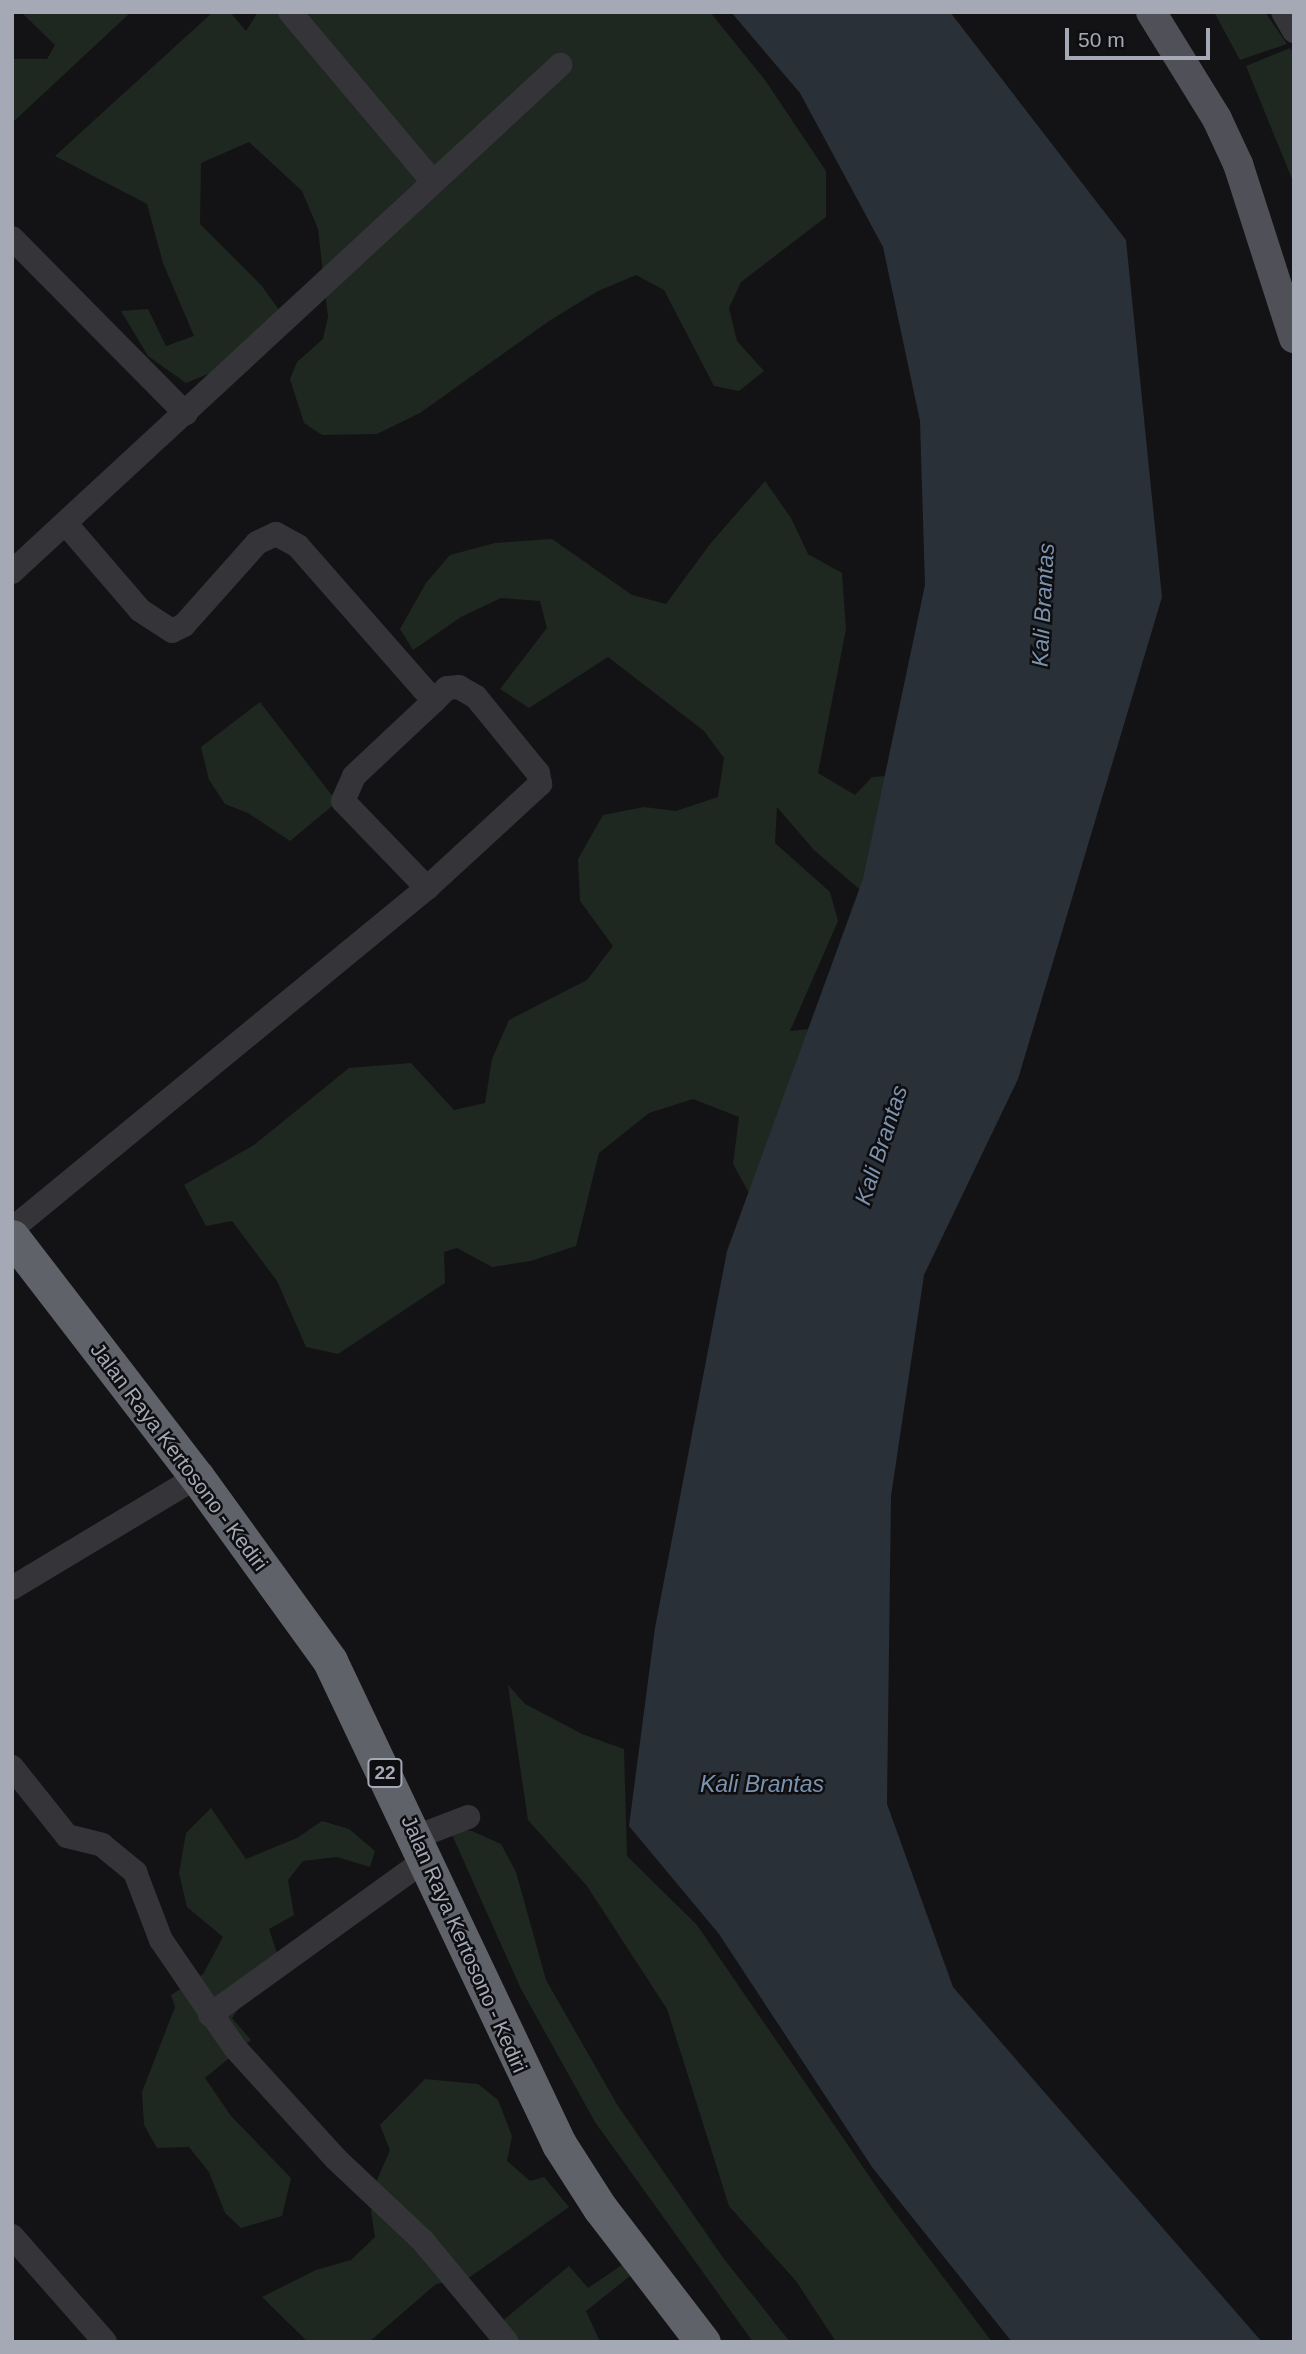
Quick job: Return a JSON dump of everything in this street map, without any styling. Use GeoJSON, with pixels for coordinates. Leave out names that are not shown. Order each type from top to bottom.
{"type":"FeatureCollection","features":[{"type":"Feature","properties":{"kind":"highway","name":"Jalan Raya Kertosono - Kediri"},"geometry":{"type":"LineString","coordinates":[[12,1237],[197,1477],[330,1661],[421,1848],[559,2144],[600,2208],[702,2342]]}},
{"type":"Feature","properties":{"kind":"main road"},"geometry":{"type":"LineString","coordinates":[[1151,12],[1217,119],[1238,164],[1293,328]]}},
{"type":"Feature","properties":{"kind":"street"},"geometry":{"type":"LineString","coordinates":[[290,12],[433,182]]}},
{"type":"Feature","properties":{"kind":"street"},"geometry":{"type":"LineString","coordinates":[[1283,12],[1294,31]]}},
{"type":"Feature","properties":{"kind":"street"},"geometry":{"type":"LineString","coordinates":[[12,572],[186,414],[560,65]]}},
{"type":"Feature","properties":{"kind":"street"},"geometry":{"type":"LineString","coordinates":[[12,238],[186,414]]}},
{"type":"Feature","properties":{"kind":"street"},"geometry":{"type":"LineString","coordinates":[[66,525],[140,611],[172,631],[184,625],[257,543],[276,534],[285,538],[336,586],[434,701]]}},
{"type":"Feature","properties":{"kind":"street"},"geometry":{"type":"LineString","coordinates":[[12,1228],[427,888],[540,784],[538,773],[476,697],[460,687],[447,688],[354,776],[344,801],[427,888]]}},
{"type":"Feature","properties":{"kind":"street"},"geometry":{"type":"LineString","coordinates":[[12,1588],[197,1477]]}},
{"type":"Feature","properties":{"kind":"street"},"geometry":{"type":"LineString","coordinates":[[12,1768],[67,1836],[102,1845],[135,1872],[161,1940],[210,2015],[257,2076],[423,2241],[507,2342]]}},
{"type":"Feature","properties":{"kind":"street"},"geometry":{"type":"LineString","coordinates":[[210,2015],[421,1848],[468,1817]]}},
{"type":"Feature","properties":{"kind":"street"},"geometry":{"type":"LineString","coordinates":[[12,2236],[105,2342]]}},
{"type":"Feature","properties":{"kind":"shaded area"},"geometry":{"type":"Polygon","coordinates":[[[21,12],[131,12],[12,123],[12,59],[47,59],[55,45],[21,12]]]}},
{"type":"Feature","properties":{"kind":"shaded area"},"geometry":{"type":"Polygon","coordinates":[[[213,12],[230,12],[246,31],[258,12],[710,12],[765,80],[826,171],[826,217],[741,282],[729,308],[737,341],[764,371],[739,391],[714,386],[664,290],[636,275],[598,291],[549,321],[420,413],[377,434],[322,435],[304,423],[290,379],[297,362],[323,339],[328,317],[318,229],[302,191],[249,142],[201,163],[200,224],[261,285],[285,318],[228,366],[186,383],[148,356],[121,311],[148,309],[166,346],[194,336],[163,263],[147,204],[55,156],[213,12]]]}},
{"type":"Feature","properties":{"kind":"shaded area"},"geometry":{"type":"Polygon","coordinates":[[[1214,12],[1265,12],[1287,44],[1240,60],[1214,12]]]}},
{"type":"Feature","properties":{"kind":"shaded area"},"geometry":{"type":"Polygon","coordinates":[[[1290,48],[1294,54],[1294,184],[1246,66],[1290,48]]]}},
{"type":"Feature","properties":{"kind":"shaded area"},"geometry":{"type":"Polygon","coordinates":[[[765,481],[791,518],[808,554],[842,573],[846,629],[818,773],[855,795],[872,777],[913,774],[880,907],[814,850],[777,807],[775,843],[830,892],[838,921],[790,1031],[841,1026],[755,1204],[733,1164],[739,1117],[693,1099],[649,1113],[599,1153],[576,1246],[531,1261],[492,1267],[457,1248],[444,1252],[445,1283],[338,1354],[306,1347],[277,1281],[232,1221],[206,1226],[184,1185],[254,1145],[349,1068],[411,1063],[454,1110],[485,1103],[492,1059],[509,1020],[587,980],[613,946],[580,901],[578,859],[603,815],[644,807],[676,811],[718,797],[724,758],[704,731],[608,657],[529,708],[500,689],[547,628],[540,601],[501,598],[461,617],[413,650],[400,629],[426,583],[450,555],[495,543],[552,539],[632,595],[666,604],[710,544],[765,481]]]}},
{"type":"Feature","properties":{"kind":"shaded area"},"geometry":{"type":"Polygon","coordinates":[[[260,702],[337,802],[290,841],[248,813],[225,804],[209,780],[201,747],[260,702]]]}},
{"type":"Feature","properties":{"kind":"shaded area"},"geometry":{"type":"Polygon","coordinates":[[[508,1685],[525,1704],[582,1734],[624,1749],[627,1856],[697,1925],[889,2205],[992,2342],[836,2342],[796,2281],[729,2206],[667,2009],[587,1886],[528,1820],[508,1685]]]}},
{"type":"Feature","properties":{"kind":"shaded area"},"geometry":{"type":"Polygon","coordinates":[[[211,1808],[246,1859],[297,1838],[322,1821],[349,1829],[375,1851],[370,1867],[337,1857],[303,1861],[288,1880],[294,1915],[269,1929],[277,1953],[232,2018],[251,2040],[205,2078],[231,2116],[291,2178],[282,2216],[241,2228],[225,2213],[209,2172],[189,2147],[157,2148],[144,2125],[142,2092],[175,2007],[171,1995],[203,1974],[223,1937],[187,1907],[179,1873],[186,1833],[211,1808]]]}},
{"type":"Feature","properties":{"kind":"shaded area"},"geometry":{"type":"Polygon","coordinates":[[[449,1828],[472,1831],[501,1844],[516,1872],[546,1980],[618,2106],[724,2259],[790,2342],[753,2342],[595,2122],[521,1989],[449,1828]]]}},
{"type":"Feature","properties":{"kind":"shaded area"},"geometry":{"type":"Polygon","coordinates":[[[425,2079],[478,2084],[498,2100],[512,2136],[507,2161],[530,2181],[544,2177],[569,2207],[470,2277],[436,2284],[369,2342],[308,2342],[262,2297],[316,2270],[351,2260],[375,2237],[371,2212],[377,2180],[390,2150],[380,2125],[425,2079]]]}},
{"type":"Feature","properties":{"kind":"shaded area"},"geometry":{"type":"Polygon","coordinates":[[[622,2265],[630,2276],[586,2311],[600,2342],[517,2342],[501,2322],[569,2266],[588,2288],[622,2265]]]}},
{"type":"Feature","properties":{"kind":"water","name":"Kali Brantas"},"geometry":{"type":"Polygon","coordinates":[[[731,12],[950,12],[1126,240],[1162,597],[1018,1079],[924,1275],[891,1496],[887,1804],[953,1987],[1262,2342],[1012,2342],[872,2167],[719,1934],[629,1826],[655,1628],[727,1251],[863,879],[925,585],[920,421],[883,247],[800,93],[731,12]]]}}]}
